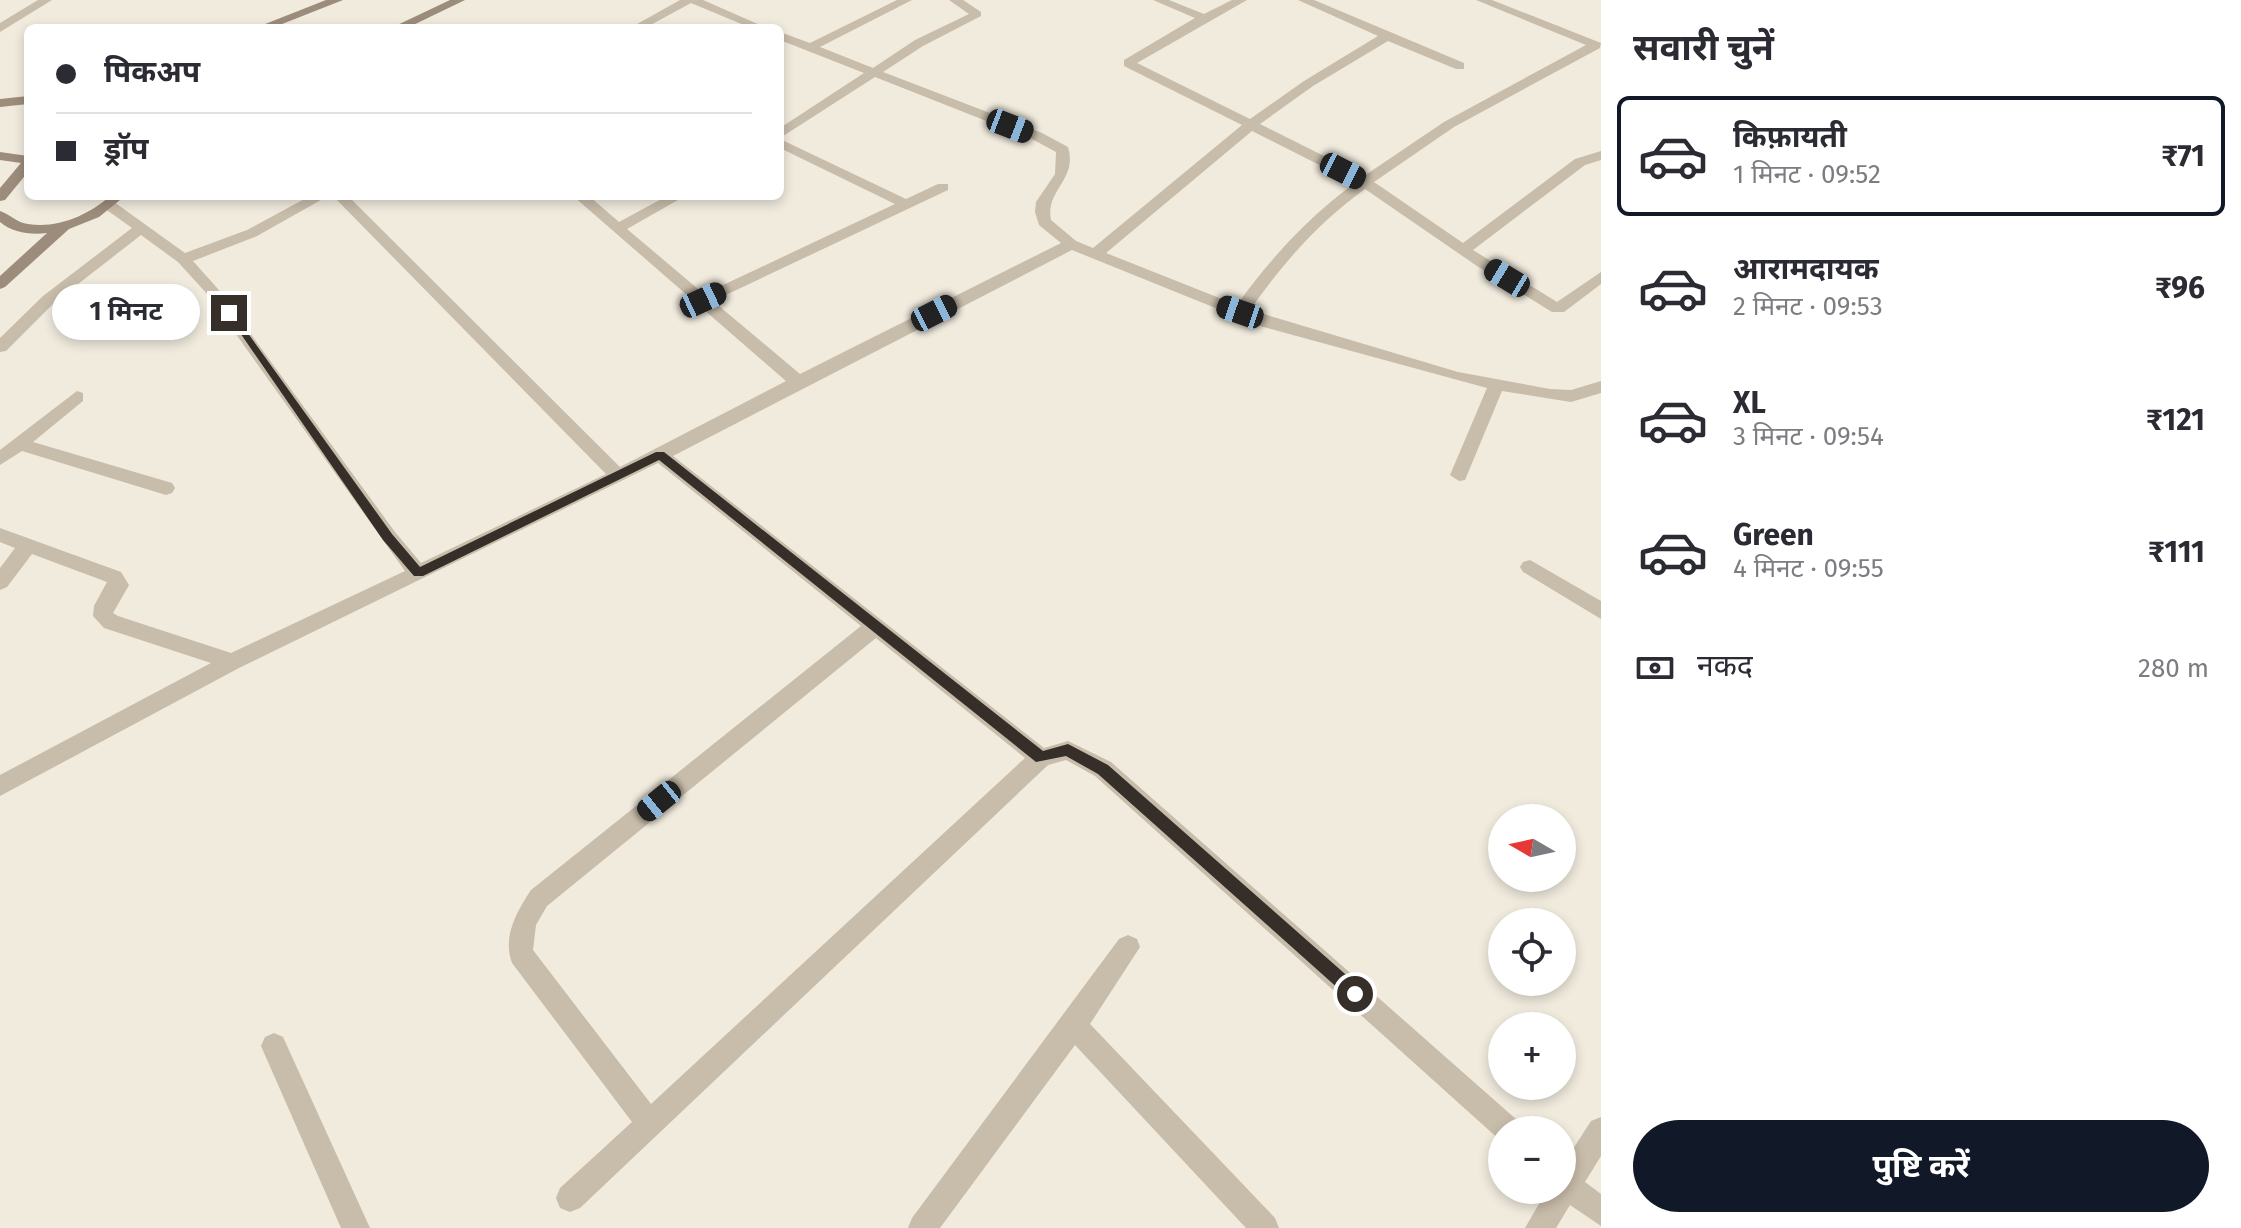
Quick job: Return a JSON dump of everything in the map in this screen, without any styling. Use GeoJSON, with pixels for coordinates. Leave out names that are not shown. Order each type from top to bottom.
{"type":"FeatureCollection","features":[{"type":"Feature","properties":{"kind":"street"},"geometry":{"type":"LineString","coordinates":[[0,28],[29,3],[46,0]]}},
{"type":"Feature","properties":{"kind":"street"},"geometry":{"type":"LineString","coordinates":[[272,24],[337,0]]}},
{"type":"Feature","properties":{"kind":"street"},"geometry":{"type":"LineString","coordinates":[[406,24],[459,0]]}},
{"type":"Feature","properties":{"kind":"street"},"geometry":{"type":"LineString","coordinates":[[644,24],[691,0],[751,24]]}},
{"type":"Feature","properties":{"kind":"street"},"geometry":{"type":"LineString","coordinates":[[810,48],[906,0]]}},
{"type":"Feature","properties":{"kind":"street"},"geometry":{"type":"LineString","coordinates":[[784,132],[875,75],[919,43],[977,14],[955,0]]}},
{"type":"Feature","properties":{"kind":"street"},"geometry":{"type":"LineString","coordinates":[[1159,0],[1204,18]]}},
{"type":"Feature","properties":{"kind":"street"},"geometry":{"type":"LineString","coordinates":[[1241,0],[1128,63],[1366,183],[1463,250],[1558,309],[1601,277]]}},
{"type":"Feature","properties":{"kind":"street"},"geometry":{"type":"LineString","coordinates":[[1304,0],[1460,66]]}},
{"type":"Feature","properties":{"kind":"street"},"geometry":{"type":"LineString","coordinates":[[1494,2],[1598,44]]}},
{"type":"Feature","properties":{"kind":"street"},"geometry":{"type":"LineString","coordinates":[[718,10],[730,5]]}},
{"type":"Feature","properties":{"kind":"street"},"geometry":{"type":"LineString","coordinates":[[1095,254],[1198,163],[1325,70],[1387,36]]}},
{"type":"Feature","properties":{"kind":"street"},"geometry":{"type":"LineString","coordinates":[[784,38],[1037,136],[1063,150],[1062,174],[1043,202],[1042,212],[1044,222],[1071,244],[1240,312],[1362,351],[1497,384],[1571,396],[1601,387]]}},
{"type":"Feature","properties":{"kind":"street"},"geometry":{"type":"LineString","coordinates":[[1240,312],[1255,288],[1280,259],[1366,183],[1504,90],[1598,44]]}},
{"type":"Feature","properties":{"kind":"street"},"geometry":{"type":"LineString","coordinates":[[0,103],[24,100]]}},
{"type":"Feature","properties":{"kind":"street"},"geometry":{"type":"LineString","coordinates":[[784,145],[907,205]]}},
{"type":"Feature","properties":{"kind":"street"},"geometry":{"type":"LineString","coordinates":[[1463,250],[1580,162],[1601,155]]}},
{"type":"Feature","properties":{"kind":"street"},"geometry":{"type":"LineString","coordinates":[[0,156],[24,161]]}},
{"type":"Feature","properties":{"kind":"street"},"geometry":{"type":"LineString","coordinates":[[0,198],[24,167]]}},
{"type":"Feature","properties":{"kind":"street"},"geometry":{"type":"LineString","coordinates":[[0,198],[24,179]]}},
{"type":"Feature","properties":{"kind":"street"},"geometry":{"type":"LineString","coordinates":[[703,300],[943,187]]}},
{"type":"Feature","properties":{"kind":"street"},"geometry":{"type":"LineString","coordinates":[[0,284],[66,224],[114,200],[140,229],[183,259],[213,292],[388,537],[418,573]]}},
{"type":"Feature","properties":{"kind":"street"},"geometry":{"type":"LineString","coordinates":[[183,259],[252,233],[314,200]]}},
{"type":"Feature","properties":{"kind":"street"},"geometry":{"type":"LineString","coordinates":[[344,200],[618,475]]}},
{"type":"Feature","properties":{"kind":"street"},"geometry":{"type":"LineString","coordinates":[[585,200],[798,382]]}},
{"type":"Feature","properties":{"kind":"street"},"geometry":{"type":"LineString","coordinates":[[618,228],[670,200]]}},
{"type":"Feature","properties":{"kind":"street"},"geometry":{"type":"LineString","coordinates":[[0,215],[12,224],[28,228],[66,224]]}},
{"type":"Feature","properties":{"kind":"street"},"geometry":{"type":"LineString","coordinates":[[0,347],[49,299],[140,229]]}},
{"type":"Feature","properties":{"kind":"street"},"geometry":{"type":"LineString","coordinates":[[0,786],[232,662],[660,455],[1071,244]]}},
{"type":"Feature","properties":{"kind":"street"},"geometry":{"type":"LineString","coordinates":[[1459,475],[1497,384]]}},
{"type":"Feature","properties":{"kind":"street"},"geometry":{"type":"LineString","coordinates":[[0,459],[77,397]]}},
{"type":"Feature","properties":{"kind":"street"},"geometry":{"type":"LineString","coordinates":[[19,444],[166,488]]}},
{"type":"Feature","properties":{"kind":"street"},"geometry":{"type":"LineString","coordinates":[[660,455],[1041,758]]}},
{"type":"Feature","properties":{"kind":"street"},"geometry":{"type":"LineString","coordinates":[[0,535],[114,577],[119,585],[104,606],[103,616],[111,622],[232,662]]}},
{"type":"Feature","properties":{"kind":"street"},"geometry":{"type":"LineString","coordinates":[[0,582],[28,545]]}},
{"type":"Feature","properties":{"kind":"street"},"geometry":{"type":"LineString","coordinates":[[1530,567],[1601,611]]}},
{"type":"Feature","properties":{"kind":"street"},"geometry":{"type":"LineString","coordinates":[[650,1124],[521,954],[519,939],[526,917],[539,898],[876,626]]}},
{"type":"Feature","properties":{"kind":"street"},"geometry":{"type":"LineString","coordinates":[[570,1198],[1041,758],[1068,750],[1103,769],[1491,1116]]}},
{"type":"Feature","properties":{"kind":"street"},"geometry":{"type":"LineString","coordinates":[[922,1228],[1074,1025],[1128,947]]}},
{"type":"Feature","properties":{"kind":"street"},"geometry":{"type":"LineString","coordinates":[[1074,1025],[1265,1228]]}},
{"type":"Feature","properties":{"kind":"street"},"geometry":{"type":"LineString","coordinates":[[274,1046],[356,1228]]}},
{"type":"Feature","properties":{"kind":"street"},"geometry":{"type":"LineString","coordinates":[[1576,1167],[1601,1131]]}},
{"type":"Feature","properties":{"kind":"street"},"geometry":{"type":"LineString","coordinates":[[1576,1192],[1601,1212]]}},
{"type":"Feature","properties":{"kind":"street"},"geometry":{"type":"LineString","coordinates":[[1539,1228],[1553,1204]]}},
{"type":"Feature","properties":{"kind":"route"},"geometry":{"type":"LineString","coordinates":[[229,313],[293,399],[388,537],[418,573],[660,455],[1041,758],[1068,750],[1103,769],[1355,994]]}}]}
